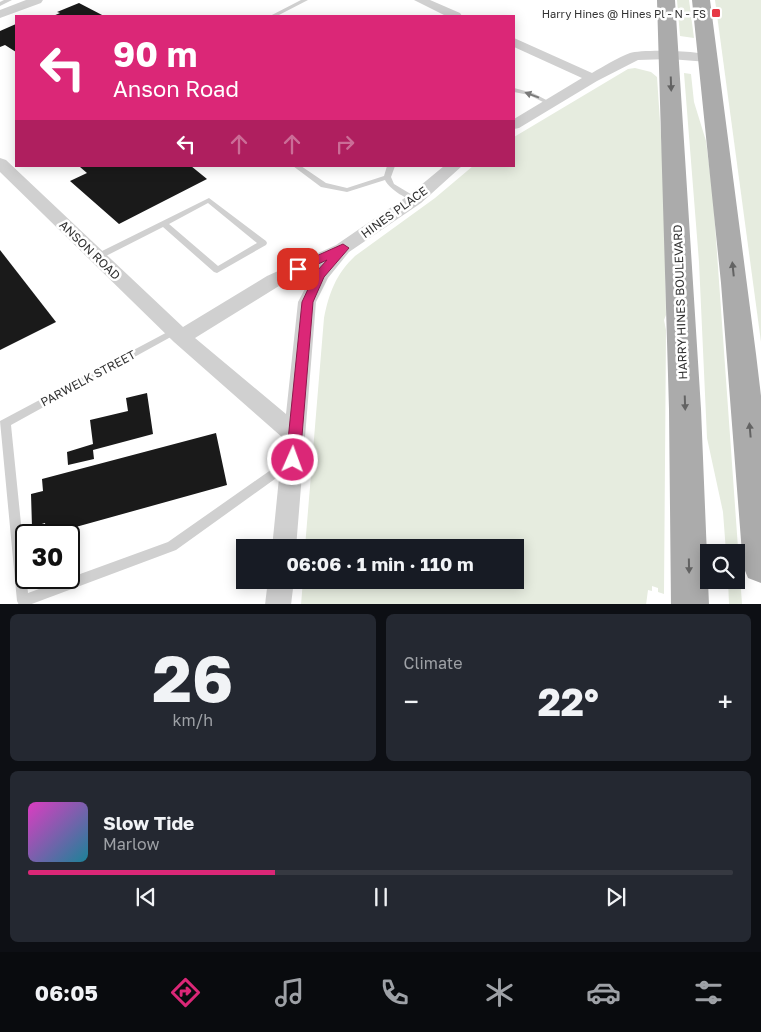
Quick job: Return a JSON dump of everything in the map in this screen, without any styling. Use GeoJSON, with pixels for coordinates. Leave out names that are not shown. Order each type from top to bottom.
{"type":"FeatureCollection","features":[{"type":"Feature","properties":{"kind":"main road","name":"HARRY HINES BOULEVARD"},"geometry":{"type":"LineString","coordinates":[[666,0],[685,409],[690,604]]}},
{"type":"Feature","properties":{"kind":"main road"},"geometry":{"type":"LineString","coordinates":[[701,0],[722,166],[748,412],[761,566]]}},
{"type":"Feature","properties":{"kind":"street"},"geometry":{"type":"LineString","coordinates":[[0,14],[37,0]]}},
{"type":"Feature","properties":{"kind":"street"},"geometry":{"type":"LineString","coordinates":[[420,0],[454,15]]}},
{"type":"Feature","properties":{"kind":"street"},"geometry":{"type":"LineString","coordinates":[[515,42],[592,78]]}},
{"type":"Feature","properties":{"kind":"street"},"geometry":{"type":"LineString","coordinates":[[515,123],[592,78],[635,56],[670,55],[708,58]]}},
{"type":"Feature","properties":{"kind":"street","name":"ANSON ROAD"},"geometry":{"type":"LineString","coordinates":[[0,164],[178,334],[294,434]]}},
{"type":"Feature","properties":{"kind":"street","name":"HINES PLACE"},"geometry":{"type":"LineString","coordinates":[[285,539],[307,302],[320,275],[343,248],[415,199],[453,167]]}},
{"type":"Feature","properties":{"kind":"street"},"geometry":{"type":"LineString","coordinates":[[178,334],[273,282],[343,248]]}},
{"type":"Feature","properties":{"kind":"street"},"geometry":{"type":"LineString","coordinates":[[278,604],[279,589]]}},
{"type":"Feature","properties":{"kind":"lane"},"geometry":{"type":"LineString","coordinates":[[0,4],[9,0]]}},
{"type":"Feature","properties":{"kind":"lane"},"geometry":{"type":"LineString","coordinates":[[275,15],[306,0]]}},
{"type":"Feature","properties":{"kind":"lane"},"geometry":{"type":"LineString","coordinates":[[515,90],[531,94],[549,103]]}},
{"type":"Feature","properties":{"kind":"lane"},"geometry":{"type":"LineString","coordinates":[[297,167],[324,185],[348,190],[387,177]]}},
{"type":"Feature","properties":{"kind":"lane"},"geometry":{"type":"LineString","coordinates":[[391,167],[387,177],[391,186],[415,199]]}},
{"type":"Feature","properties":{"kind":"lane"},"geometry":{"type":"LineString","coordinates":[[97,257],[163,223],[209,200],[263,243],[217,270],[163,223]]}},
{"type":"Feature","properties":{"kind":"lane","name":"PARWELK STREET"},"geometry":{"type":"LineString","coordinates":[[3,424],[178,334]]}},
{"type":"Feature","properties":{"kind":"lane"},"geometry":{"type":"LineString","coordinates":[[3,424],[23,600],[172,546],[293,460]]}},
{"type":"Feature","properties":{"kind":"shaded area"},"geometry":{"type":"Polygon","coordinates":[[[677,0],[689,0],[694,38],[680,36],[677,0]]]}},
{"type":"Feature","properties":{"kind":"shaded area"},"geometry":{"type":"Polygon","coordinates":[[[715,0],[761,0],[761,342],[715,0]]]}},
{"type":"Feature","properties":{"kind":"shaded area"},"geometry":{"type":"Polygon","coordinates":[[[635,68],[651,72],[657,77],[664,182],[666,315],[664,320],[666,330],[664,594],[658,592],[658,588],[652,586],[652,591],[648,590],[646,604],[301,604],[302,589],[524,589],[524,539],[306,539],[324,318],[331,292],[338,277],[355,256],[435,198],[472,167],[515,167],[515,136],[628,69],[635,68]]]}},
{"type":"Feature","properties":{"kind":"shaded area"},"geometry":{"type":"Polygon","coordinates":[[[684,73],[691,74],[694,102],[706,141],[713,197],[738,544],[725,544],[723,512],[707,438],[699,262],[684,73]]]}},
{"type":"Feature","properties":{"kind":"shaded area"},"geometry":{"type":"Polygon","coordinates":[[[728,589],[741,589],[742,604],[729,604],[728,589]]]}},
{"type":"Feature","properties":{"kind":"building"},"geometry":{"type":"Polygon","coordinates":[[[79,3],[102,15],[55,15],[60,13],[57,12],[79,3]]]}},
{"type":"Feature","properties":{"kind":"building"},"geometry":{"type":"Polygon","coordinates":[[[15,24],[15,51],[5,45],[0,47],[0,31],[15,24]]]}},
{"type":"Feature","properties":{"kind":"building"},"geometry":{"type":"Polygon","coordinates":[[[80,167],[192,167],[207,179],[119,224],[70,181],[87,173],[80,167]]]}},
{"type":"Feature","properties":{"kind":"building"},"geometry":{"type":"Polygon","coordinates":[[[0,250],[56,322],[0,350],[0,250]]]}},
{"type":"Feature","properties":{"kind":"building"},"geometry":{"type":"Polygon","coordinates":[[[147,393],[153,434],[93,450],[94,459],[68,465],[67,452],[93,444],[90,420],[128,411],[126,398],[147,393]]]}},
{"type":"Feature","properties":{"kind":"building"},"geometry":{"type":"Polygon","coordinates":[[[216,433],[227,485],[80,526],[80,524],[32,524],[31,494],[43,491],[42,479],[216,433]]]}},
{"type":"Feature","properties":{"kind":"place","name":"Harry Hines @ Hines Pl - N - FS"},"geometry":{"type":"Point","coordinates":[716,13]}},
{"type":"Feature","properties":{"kind":"route"},"geometry":{"type":"LineString","coordinates":[[293,460],[307,302],[320,275],[343,248],[298,269]]}}]}
